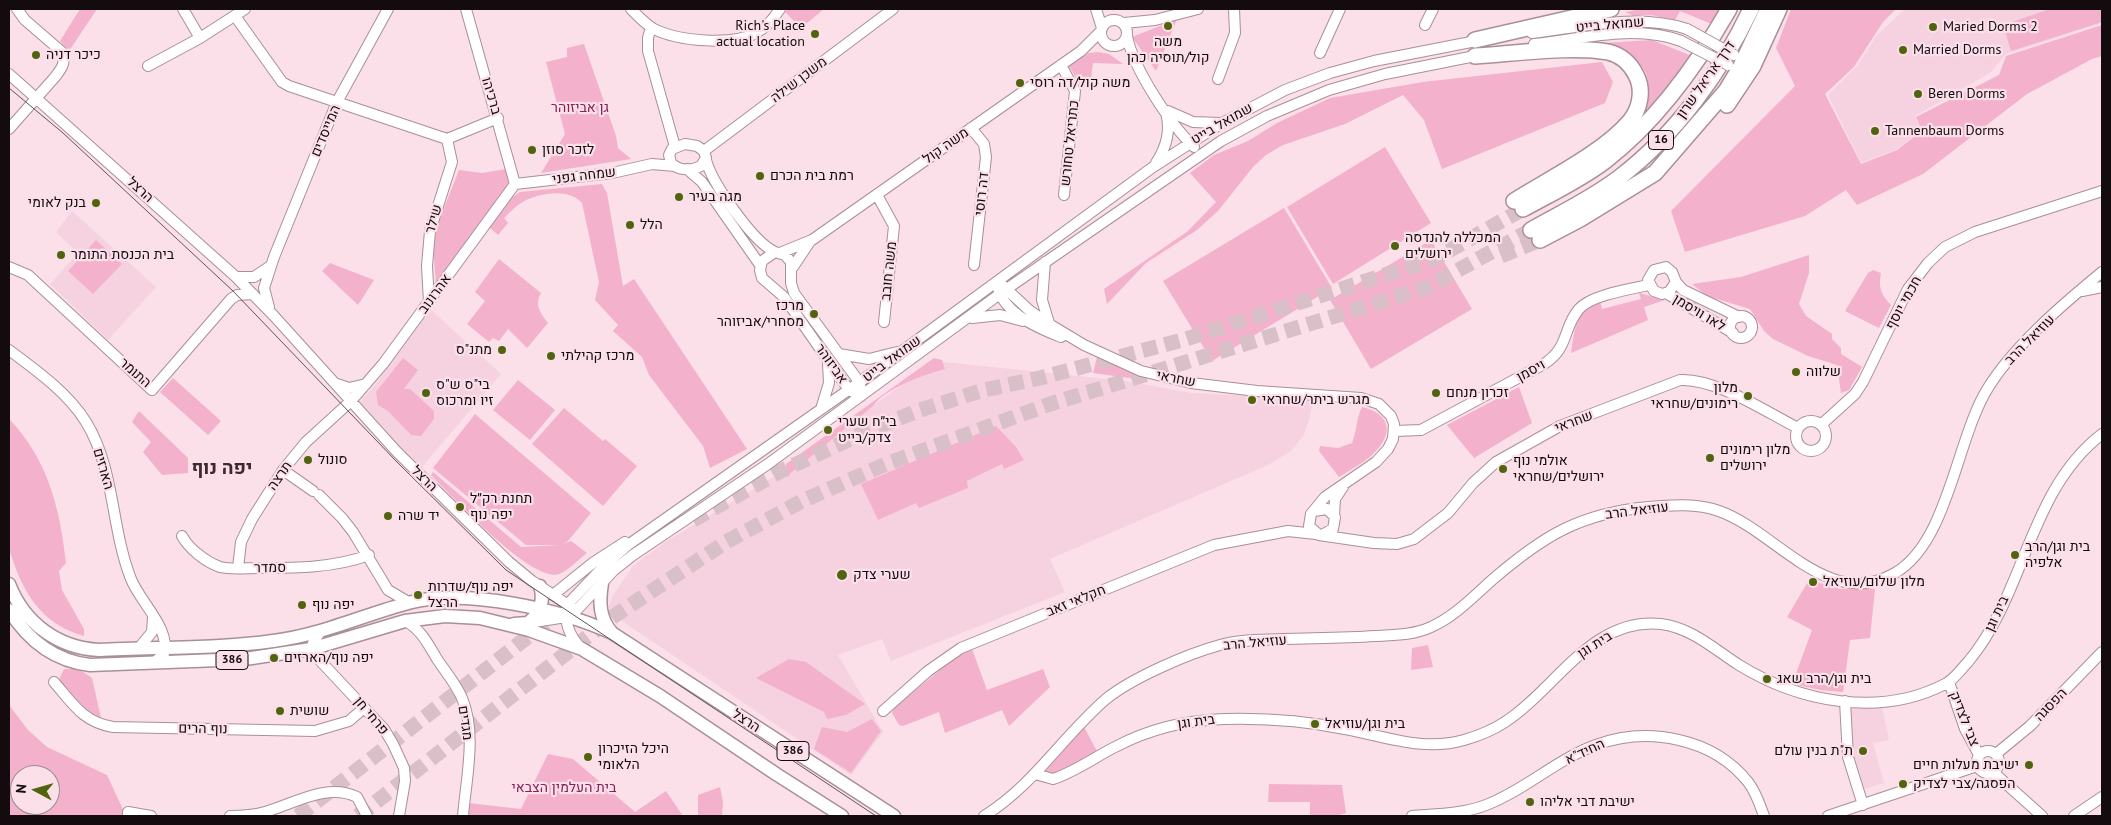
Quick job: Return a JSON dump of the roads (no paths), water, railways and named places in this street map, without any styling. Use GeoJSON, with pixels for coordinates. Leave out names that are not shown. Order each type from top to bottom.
{"type":"FeatureCollection","features":[{"type":"Feature","properties":{"kind":"highway"},"geometry":{"type":"LineString","coordinates":[[1475,40],[1610,9]]}},
{"type":"Feature","properties":{"kind":"highway","name":"דרך אריאל שרון"},"geometry":{"type":"LineString","coordinates":[[1475,56],[1597,51],[1618,56],[1632,68],[1638,78],[1640,96],[1638,106],[1630,121],[1601,146],[1518,205],[1570,184],[1604,161],[1630,140],[1672,94],[1699,58],[1729,9]]}},
{"type":"Feature","properties":{"kind":"highway","name":"דרך אריאל שרון"},"geometry":{"type":"LineString","coordinates":[[1656,173],[1580,219],[1536,235],[1645,157],[1687,110],[1713,76],[1751,9]]}},
{"type":"Feature","properties":{"kind":"highway"},"geometry":{"type":"LineString","coordinates":[[1656,173],[1716,104],[1734,62],[1768,9]]}},
{"type":"Feature","properties":{"kind":"highway"},"geometry":{"type":"LineString","coordinates":[[1656,173],[1676,160],[1697,140],[1736,94],[1753,66],[1779,9]]}},
{"type":"Feature","properties":{"kind":"main road"},"geometry":{"type":"LineString","coordinates":[[602,582],[600,612],[603,621],[612,633]]}},
{"type":"Feature","properties":{"kind":"main road","name":"386"},"geometry":{"type":"LineString","coordinates":[[9,584],[12,593],[41,630],[59,641],[83,650],[256,643],[320,632],[410,603],[452,599],[519,606],[545,602],[570,611],[612,633]]}},
{"type":"Feature","properties":{"kind":"main road"},"geometry":{"type":"LineString","coordinates":[[504,624],[528,622],[545,602],[540,586]]}},
{"type":"Feature","properties":{"kind":"main road","name":"386"},"geometry":{"type":"LineString","coordinates":[[9,610],[31,638],[59,658],[90,665],[245,660],[311,649],[405,621],[459,616],[504,624],[553,638],[582,649]]}},
{"type":"Feature","properties":{"kind":"main road","name":"הרצל"},"geometry":{"type":"LineString","coordinates":[[612,633],[894,816]]}},
{"type":"Feature","properties":{"kind":"main road","name":"הרצל"},"geometry":{"type":"LineString","coordinates":[[582,649],[660,696],[842,816]]}},
{"type":"Feature","properties":{"kind":"street"},"geometry":{"type":"LineString","coordinates":[[9,130],[62,68],[65,59],[62,52],[25,20],[17,9]]}},
{"type":"Feature","properties":{"kind":"street"},"geometry":{"type":"LineString","coordinates":[[183,9],[200,38]]}},
{"type":"Feature","properties":{"kind":"street"},"geometry":{"type":"LineString","coordinates":[[148,66],[200,38],[245,9]]}},
{"type":"Feature","properties":{"kind":"street","name":"המייסדים"},"geometry":{"type":"LineString","coordinates":[[274,316],[265,299],[266,278],[337,102],[388,9]]}},
{"type":"Feature","properties":{"kind":"street","name":"ברכיהו"},"geometry":{"type":"LineString","coordinates":[[466,9],[515,184]]}},
{"type":"Feature","properties":{"kind":"street"},"geometry":{"type":"LineString","coordinates":[[631,9],[651,27],[678,36],[706,40],[732,40],[748,37],[761,30],[780,9]]}},
{"type":"Feature","properties":{"kind":"street","name":"משכן שילה"},"geometry":{"type":"LineString","coordinates":[[705,155],[894,9]]}},
{"type":"Feature","properties":{"kind":"street"},"geometry":{"type":"LineString","coordinates":[[1097,9],[1114,19],[1126,31],[1137,65],[1165,110],[1190,143],[1203,153]]}},
{"type":"Feature","properties":{"kind":"street"},"geometry":{"type":"LineString","coordinates":[[1097,9],[1104,41],[1137,65]]}},
{"type":"Feature","properties":{"kind":"street"},"geometry":{"type":"LineString","coordinates":[[1126,31],[1155,20],[1198,9]]}},
{"type":"Feature","properties":{"kind":"street"},"geometry":{"type":"LineString","coordinates":[[1218,79],[1235,33],[1234,9]]}},
{"type":"Feature","properties":{"kind":"street"},"geometry":{"type":"LineString","coordinates":[[1320,53],[1340,9]]}},
{"type":"Feature","properties":{"kind":"street"},"geometry":{"type":"LineString","coordinates":[[1425,25],[1433,9]]}},
{"type":"Feature","properties":{"kind":"street"},"geometry":{"type":"LineString","coordinates":[[235,16],[282,82],[289,86],[432,136],[447,139],[498,118]]}},
{"type":"Feature","properties":{"kind":"street"},"geometry":{"type":"LineString","coordinates":[[1102,29],[1107,22],[1114,19]]}},
{"type":"Feature","properties":{"kind":"street","name":"שמואל בייט"},"geometry":{"type":"LineString","coordinates":[[570,611],[606,564],[663,520],[909,347],[1153,167],[1222,123],[1285,90],[1374,61],[1475,40],[1633,21],[1666,23],[1687,29],[1734,62]]}},
{"type":"Feature","properties":{"kind":"street"},"geometry":{"type":"LineString","coordinates":[[651,27],[648,38],[648,51],[672,151],[671,163],[687,169],[696,168],[705,155],[692,144],[672,151]]}},
{"type":"Feature","properties":{"kind":"street","name":"משה קול"},"geometry":{"type":"LineString","coordinates":[[778,253],[812,240],[1081,51],[1102,29]]}},
{"type":"Feature","properties":{"kind":"street"},"geometry":{"type":"LineString","coordinates":[[1113,46],[1123,43],[1126,31]]}},
{"type":"Feature","properties":{"kind":"street","name":"שמואל בייט"},"geometry":{"type":"LineString","coordinates":[[570,611],[633,555],[768,464],[1004,291],[1203,153],[1267,116],[1329,90],[1385,74],[1533,44],[1626,34],[1660,35],[1681,41],[1734,62]]}},
{"type":"Feature","properties":{"kind":"street","name":"משה קול"},"geometry":{"type":"LineString","coordinates":[[1081,51],[1113,46]]}},
{"type":"Feature","properties":{"kind":"street","name":"כתריאל טחורש"},"geometry":{"type":"LineString","coordinates":[[1061,65],[1075,91],[1064,195]]}},
{"type":"Feature","properties":{"kind":"street","name":"הרצל"},"geometry":{"type":"LineString","coordinates":[[9,74],[236,277],[337,384],[404,460],[509,562],[540,586]]}},
{"type":"Feature","properties":{"kind":"street"},"geometry":{"type":"LineString","coordinates":[[1165,110],[1193,122],[1222,123]]}},
{"type":"Feature","properties":{"kind":"street"},"geometry":{"type":"LineString","coordinates":[[1153,167],[1163,151],[1169,129],[1165,110]]}},
{"type":"Feature","properties":{"kind":"street","name":"דה רוסי"},"geometry":{"type":"LineString","coordinates":[[971,128],[984,144],[986,157],[974,265]]}},
{"type":"Feature","properties":{"kind":"street","name":"שילר"},"geometry":{"type":"LineString","coordinates":[[429,302],[427,266],[430,231],[452,162],[447,139]]}},
{"type":"Feature","properties":{"kind":"street","name":"שמחה גפני"},"geometry":{"type":"LineString","coordinates":[[652,164],[672,151]]}},
{"type":"Feature","properties":{"kind":"street","name":"אביזוהר"},"geometry":{"type":"LineString","coordinates":[[705,155],[717,185],[755,238],[763,246],[789,258],[794,292],[860,382],[861,396]]}},
{"type":"Feature","properties":{"kind":"street","name":"שמחה גפני"},"geometry":{"type":"LineString","coordinates":[[515,184],[612,173],[652,164],[675,166]]}},
{"type":"Feature","properties":{"kind":"street","name":"אביזוהר"},"geometry":{"type":"LineString","coordinates":[[687,169],[702,182],[760,265],[762,278],[773,286],[849,390],[861,396]]}},
{"type":"Feature","properties":{"kind":"street","name":"אהרונוב"},"geometry":{"type":"LineString","coordinates":[[352,401],[429,302],[515,184]]}},
{"type":"Feature","properties":{"kind":"street","name":"חכמי יוסף"},"geometry":{"type":"LineString","coordinates":[[1822,424],[1855,394],[1863,382],[1908,289],[1940,252],[1954,242],[1975,232],[2102,191]]}},
{"type":"Feature","properties":{"kind":"street","name":"משה חובב"},"geometry":{"type":"LineString","coordinates":[[877,195],[894,226],[884,322]]}},
{"type":"Feature","properties":{"kind":"street","name":"משה קול"},"geometry":{"type":"LineString","coordinates":[[792,272],[812,240]]}},
{"type":"Feature","properties":{"kind":"street"},"geometry":{"type":"LineString","coordinates":[[760,265],[765,256],[778,253]]}},
{"type":"Feature","properties":{"kind":"street","name":"המייסדים"},"geometry":{"type":"LineString","coordinates":[[236,277],[250,278],[259,276],[274,257]]}},
{"type":"Feature","properties":{"kind":"street"},"geometry":{"type":"LineString","coordinates":[[1045,262],[1042,300],[1049,324]]}},
{"type":"Feature","properties":{"kind":"street","name":"התומר"},"geometry":{"type":"LineString","coordinates":[[9,267],[28,275],[152,390],[231,299],[238,295],[253,294]]}},
{"type":"Feature","properties":{"kind":"street"},"geometry":{"type":"LineString","coordinates":[[1661,267],[1672,272],[1676,282],[1666,294],[1658,293],[1649,285],[1651,273],[1661,267]]}},
{"type":"Feature","properties":{"kind":"street"},"geometry":{"type":"LineString","coordinates":[[773,286],[782,285],[792,272]]}},
{"type":"Feature","properties":{"kind":"street","name":"עוזיאל הרב"},"geometry":{"type":"LineString","coordinates":[[1035,774],[1105,700],[1126,686],[1179,660],[1219,645],[1248,640],[1396,635],[1425,630],[1436,625],[1468,601],[1529,548],[1567,527],[1604,515],[1650,507],[1708,508],[1733,517],[1799,561],[1831,579],[1865,584],[1892,575],[1915,556],[1935,522],[1976,412],[1995,377],[2018,349],[2102,272]]}},
{"type":"Feature","properties":{"kind":"street","name":"שחראי"},"geometry":{"type":"LineString","coordinates":[[997,282],[1029,323],[1134,368],[1173,381],[1258,391],[1371,400],[1379,404],[1391,416],[1395,431]]}},
{"type":"Feature","properties":{"kind":"street","name":"לאו וויסמן"},"geometry":{"type":"LineString","coordinates":[[1676,282],[1693,296],[1738,317]]}},
{"type":"Feature","properties":{"kind":"street","name":"ויסמן"},"geometry":{"type":"LineString","coordinates":[[1395,431],[1421,430],[1549,361],[1559,352],[1574,316],[1586,303],[1649,285]]}},
{"type":"Feature","properties":{"kind":"street"},"geometry":{"type":"LineString","coordinates":[[2079,292],[2102,287]]}},
{"type":"Feature","properties":{"kind":"street","name":"שחראי"},"geometry":{"type":"LineString","coordinates":[[1004,291],[1049,324],[1084,346]]}},
{"type":"Feature","properties":{"kind":"street","name":"לאו וויסמן"},"geometry":{"type":"LineString","coordinates":[[1666,294],[1733,333]]}},
{"type":"Feature","properties":{"kind":"street"},"geometry":{"type":"LineString","coordinates":[[966,320],[1000,315],[1029,323]]}},
{"type":"Feature","properties":{"kind":"street"},"geometry":{"type":"LineString","coordinates":[[1738,317],[1745,317],[1750,322],[1751,332],[1742,338],[1733,333],[1731,324],[1738,317]]}},
{"type":"Feature","properties":{"kind":"street"},"geometry":{"type":"LineString","coordinates":[[839,354],[869,359],[909,347]]}},
{"type":"Feature","properties":{"kind":"street","name":"הארזים"},"geometry":{"type":"LineString","coordinates":[[9,350],[69,400],[86,422],[99,449],[132,580],[162,634],[166,647]]}},
{"type":"Feature","properties":{"kind":"street"},"geometry":{"type":"LineString","coordinates":[[821,410],[829,383],[828,359]]}},
{"type":"Feature","properties":{"kind":"street","name":"שחראי"},"geometry":{"type":"LineString","coordinates":[[1288,531],[1374,543],[1397,544],[1414,539],[1448,512],[1473,483],[1496,462],[1560,426],[1669,383],[1687,380],[1708,385],[1735,396],[1798,428]]}},
{"type":"Feature","properties":{"kind":"street"},"geometry":{"type":"LineString","coordinates":[[337,384],[349,388],[366,384]]}},
{"type":"Feature","properties":{"kind":"street","name":"תרצה"},"geometry":{"type":"LineString","coordinates":[[238,568],[242,542],[252,519],[306,442],[352,401]]}},
{"type":"Feature","properties":{"kind":"street"},"geometry":{"type":"LineString","coordinates":[[1811,420],[1822,424],[1825,428],[1826,439],[1824,445],[1814,451],[1800,447],[1796,437],[1801,424],[1811,420]]}},
{"type":"Feature","properties":{"kind":"street"},"geometry":{"type":"LineString","coordinates":[[1288,531],[1297,527],[1325,497],[1384,455],[1393,439],[1395,431]]}},
{"type":"Feature","properties":{"kind":"street","name":"בית וגן"},"geometry":{"type":"LineString","coordinates":[[1035,774],[1053,779],[1132,738],[1173,725],[1197,720],[1262,719],[1308,723],[1417,744],[1435,745],[1465,740],[1507,721],[1575,657],[1604,637],[1648,623],[1663,624],[1690,631],[1765,681],[1814,697],[1845,701],[1893,699],[1928,691],[1949,682],[1986,637],[2057,484],[2081,453],[2102,434]]}},
{"type":"Feature","properties":{"kind":"street"},"geometry":{"type":"LineString","coordinates":[[286,472],[316,493],[342,518],[369,555],[388,590],[388,602],[381,612]]}},
{"type":"Feature","properties":{"kind":"street"},"geometry":{"type":"LineString","coordinates":[[1312,512],[1309,526],[1319,535],[1334,529],[1334,499],[1348,481]]}},
{"type":"Feature","properties":{"kind":"street"},"geometry":{"type":"LineString","coordinates":[[1312,512],[1327,509],[1335,517]]}},
{"type":"Feature","properties":{"kind":"street","name":"שחראי"},"geometry":{"type":"LineString","coordinates":[[1335,517],[1339,526],[1350,535],[1374,543]]}},
{"type":"Feature","properties":{"kind":"street"},"geometry":{"type":"LineString","coordinates":[[545,602],[607,552],[663,520]]}},
{"type":"Feature","properties":{"kind":"street","name":"חקלאי זאב"},"geometry":{"type":"LineString","coordinates":[[884,711],[928,671],[961,648],[1214,545],[1288,531]]}},
{"type":"Feature","properties":{"kind":"street","name":"סמדר"},"geometry":{"type":"LineString","coordinates":[[182,536],[189,547],[216,565],[238,568],[318,566],[369,555]]}},
{"type":"Feature","properties":{"kind":"street"},"geometry":{"type":"LineString","coordinates":[[388,590],[410,603]]}},
{"type":"Feature","properties":{"kind":"street"},"geometry":{"type":"LineString","coordinates":[[545,602],[570,611]]}},
{"type":"Feature","properties":{"kind":"street"},"geometry":{"type":"LineString","coordinates":[[528,622],[570,611]]}},
{"type":"Feature","properties":{"kind":"street"},"geometry":{"type":"LineString","coordinates":[[570,611],[571,635],[582,649]]}},
{"type":"Feature","properties":{"kind":"street"},"geometry":{"type":"LineString","coordinates":[[139,648],[152,632],[152,616]]}},
{"type":"Feature","properties":{"kind":"street"},"geometry":{"type":"LineString","coordinates":[[425,640],[426,628],[435,617]]}},
{"type":"Feature","properties":{"kind":"street","name":"מגדים"},"geometry":{"type":"LineString","coordinates":[[405,621],[418,630],[425,640],[462,697],[466,710],[469,749],[463,816]]}},
{"type":"Feature","properties":{"kind":"street"},"geometry":{"type":"LineString","coordinates":[[311,649],[320,632]]}},
{"type":"Feature","properties":{"kind":"street"},"geometry":{"type":"LineString","coordinates":[[153,662],[162,658],[166,647]]}},
{"type":"Feature","properties":{"kind":"street","name":"פרחי חן"},"geometry":{"type":"LineString","coordinates":[[311,649],[384,729],[394,744],[404,768],[405,781],[399,816]]}},
{"type":"Feature","properties":{"kind":"street","name":"הפסגה"},"geometry":{"type":"LineString","coordinates":[[1996,754],[2030,726],[2102,652]]}},
{"type":"Feature","properties":{"kind":"street","name":"נוף הרים"},"geometry":{"type":"LineString","coordinates":[[54,682],[84,716],[99,725],[112,727],[315,731],[349,721],[364,708]]}},
{"type":"Feature","properties":{"kind":"street","name":"צבי לצדיק"},"geometry":{"type":"LineString","coordinates":[[1949,682],[1978,761]]}},
{"type":"Feature","properties":{"kind":"street"},"geometry":{"type":"LineString","coordinates":[[1845,701],[1848,757],[1863,805]]}},
{"type":"Feature","properties":{"kind":"street","name":"החיד\"א"},"geometry":{"type":"LineString","coordinates":[[1412,816],[1456,812],[1486,805],[1595,745],[1625,737],[1653,736],[1690,742],[1730,765],[1753,788],[1764,816]]}},
{"type":"Feature","properties":{"kind":"street"},"geometry":{"type":"LineString","coordinates":[[1828,816],[1863,805],[1978,761],[1989,751],[1996,754],[1999,764],[1993,772],[1986,773],[1978,761]]}},
{"type":"Feature","properties":{"kind":"street"},"geometry":{"type":"LineString","coordinates":[[1993,772],[2042,816]]}},
{"type":"Feature","properties":{"kind":"street"},"geometry":{"type":"LineString","coordinates":[[984,816],[1007,802],[1035,774]]}},
{"type":"Feature","properties":{"kind":"street"},"geometry":{"type":"LineString","coordinates":[[230,816],[262,813],[312,796],[341,792],[356,797],[367,816]]}},
{"type":"Feature","properties":{"kind":"street"},"geometry":{"type":"LineString","coordinates":[[2074,816],[2102,797]]}},
{"type":"Feature","properties":{"kind":"street"},"geometry":{"type":"LineString","coordinates":[[128,816],[128,812],[151,816]]}},
{"type":"Feature","properties":{"kind":"tunnel"},"geometry":{"type":"LineString","coordinates":[[693,520],[781,471],[870,430],[920,410],[984,390],[1040,378],[1186,339],[1434,259],[1523,209]]}},
{"type":"Feature","properties":{"kind":"tunnel"},"geometry":{"type":"LineString","coordinates":[[358,816],[614,616],[726,542],[802,501],[886,464],[1050,404],[1426,288],[1531,230]]}},
{"type":"Feature","properties":{"kind":"tunnel"},"geometry":{"type":"LineString","coordinates":[[1501,256],[1540,240]]}},
{"type":"Feature","properties":{"kind":"tunnel"},"geometry":{"type":"LineString","coordinates":[[298,816],[557,614]]}},
{"type":"Feature","properties":{"kind":"tram line"},"geometry":{"type":"LineString","coordinates":[[9,88],[63,133],[233,291],[397,462],[506,570],[876,816]]}},
{"type":"Feature","properties":{"kind":"place","name":"משה קול/תוסיה כהן"},"geometry":{"type":"Point","coordinates":[1168,26]}},
{"type":"Feature","properties":{"kind":"place","name":"Maried Dorms 2"},"geometry":{"type":"Point","coordinates":[1933,27]}},
{"type":"Feature","properties":{"kind":"place","name":"Rich's Place actual location"},"geometry":{"type":"Point","coordinates":[815,34]}},
{"type":"Feature","properties":{"kind":"place","name":"Married Dorms"},"geometry":{"type":"Point","coordinates":[1903,50]}},
{"type":"Feature","properties":{"kind":"place","name":"כיכר דניה"},"geometry":{"type":"Point","coordinates":[36,55]}},
{"type":"Feature","properties":{"kind":"place","name":"משה קול/דה רוסי"},"geometry":{"type":"Point","coordinates":[1020,83]}},
{"type":"Feature","properties":{"kind":"place","name":"Beren Dorms"},"geometry":{"type":"Point","coordinates":[1918,94]}},
{"type":"Feature","properties":{"kind":"place","name":"Tannenbaum Dorms"},"geometry":{"type":"Point","coordinates":[1875,131]}},
{"type":"Feature","properties":{"kind":"place","name":"לזכר סוזן"},"geometry":{"type":"Point","coordinates":[532,150]}},
{"type":"Feature","properties":{"kind":"place","name":"רמת בית הכרם"},"geometry":{"type":"Point","coordinates":[760,176]}},
{"type":"Feature","properties":{"kind":"place","name":"מגה בעיר"},"geometry":{"type":"Point","coordinates":[679,197]}},
{"type":"Feature","properties":{"kind":"place","name":"בנק לאומי"},"geometry":{"type":"Point","coordinates":[96,203]}},
{"type":"Feature","properties":{"kind":"place","name":"הלל"},"geometry":{"type":"Point","coordinates":[630,225]}},
{"type":"Feature","properties":{"kind":"place","name":"המכללה להנדסה ירושלים"},"geometry":{"type":"Point","coordinates":[1395,246]}},
{"type":"Feature","properties":{"kind":"place","name":"בית הכנסת התומר"},"geometry":{"type":"Point","coordinates":[61,255]}},
{"type":"Feature","properties":{"kind":"place","name":"מרכז מסחרי/אביזוהר"},"geometry":{"type":"Point","coordinates":[814,314]}},
{"type":"Feature","properties":{"kind":"place","name":"מתנ\"ס"},"geometry":{"type":"Point","coordinates":[502,350]}},
{"type":"Feature","properties":{"kind":"place","name":"מרכז קהילתי"},"geometry":{"type":"Point","coordinates":[551,356]}},
{"type":"Feature","properties":{"kind":"place","name":"שלווה"},"geometry":{"type":"Point","coordinates":[1796,372]}},
{"type":"Feature","properties":{"kind":"place","name":"בי\"ס ש\"ס זיו ומרכוס"},"geometry":{"type":"Point","coordinates":[426,393]}},
{"type":"Feature","properties":{"kind":"place","name":"זכרון מנחם"},"geometry":{"type":"Point","coordinates":[1436,393]}},
{"type":"Feature","properties":{"kind":"place","name":"מלון רימונים/שחראי"},"geometry":{"type":"Point","coordinates":[1748,396]}},
{"type":"Feature","properties":{"kind":"place","name":"מגרש ביתר/שחראי"},"geometry":{"type":"Point","coordinates":[1252,400]}},
{"type":"Feature","properties":{"kind":"place","name":"בי״ח שערי צדק/בייט"},"geometry":{"type":"Point","coordinates":[828,430]}},
{"type":"Feature","properties":{"kind":"place","name":"מלון רימונים ירושלים"},"geometry":{"type":"Point","coordinates":[1710,458]}},
{"type":"Feature","properties":{"kind":"place","name":"סונול"},"geometry":{"type":"Point","coordinates":[308,460]}},
{"type":"Feature","properties":{"kind":"place","name":"אולמי נוף ירושלים/שחראי"},"geometry":{"type":"Point","coordinates":[1503,469]}},
{"type":"Feature","properties":{"kind":"place","name":"תחנת רק״ל יפה נוף"},"geometry":{"type":"Point","coordinates":[460,507]}},
{"type":"Feature","properties":{"kind":"place","name":"יד שרה"},"geometry":{"type":"Point","coordinates":[388,516]}},
{"type":"Feature","properties":{"kind":"place","name":"בית וגן/הרב אלפיה"},"geometry":{"type":"Point","coordinates":[2015,555]}},
{"type":"Feature","properties":{"kind":"place","name":"שערי צדק"},"geometry":{"type":"Point","coordinates":[842,575]}},
{"type":"Feature","properties":{"kind":"place","name":"מלון שלום/עוזיאל"},"geometry":{"type":"Point","coordinates":[1813,582]}},
{"type":"Feature","properties":{"kind":"place","name":"יפה נוף/שדרות הרצל"},"geometry":{"type":"Point","coordinates":[418,595]}},
{"type":"Feature","properties":{"kind":"place","name":"יפה נוף"},"geometry":{"type":"Point","coordinates":[302,605]}},
{"type":"Feature","properties":{"kind":"place","name":"יפה נוף/הארזים"},"geometry":{"type":"Point","coordinates":[274,658]}},
{"type":"Feature","properties":{"kind":"place","name":"בית וגן/הרב שאג"},"geometry":{"type":"Point","coordinates":[1767,679]}},
{"type":"Feature","properties":{"kind":"place","name":"שושית"},"geometry":{"type":"Point","coordinates":[280,711]}},
{"type":"Feature","properties":{"kind":"place","name":"בית וגן/עוזיאל"},"geometry":{"type":"Point","coordinates":[1315,724]}},
{"type":"Feature","properties":{"kind":"place","name":"ת\"ת בנין עולם"},"geometry":{"type":"Point","coordinates":[1863,751]}},
{"type":"Feature","properties":{"kind":"place","name":"היכל הזיכרון הלאומי"},"geometry":{"type":"Point","coordinates":[588,757]}},
{"type":"Feature","properties":{"kind":"place","name":"ישיבת מעלות חיים"},"geometry":{"type":"Point","coordinates":[2029,765]}},
{"type":"Feature","properties":{"kind":"place","name":"הפסגה/צבי לצדיק"},"geometry":{"type":"Point","coordinates":[1903,784]}},
{"type":"Feature","properties":{"kind":"place","name":"ישיבת דבי אליהו"},"geometry":{"type":"Point","coordinates":[1530,802]}},
{"type":"Feature","properties":{"kind":"district","name":"יפה נוף"},"geometry":{"type":"Point","coordinates":[222,469]}},
{"type":"Feature","properties":{"kind":"park label","name":"גן אביזוהר"},"geometry":{"type":"Point","coordinates":[580,108]}},
{"type":"Feature","properties":{"kind":"park label","name":"בית העלמין הצבאי"},"geometry":{"type":"Point","coordinates":[564,788]}}]}
